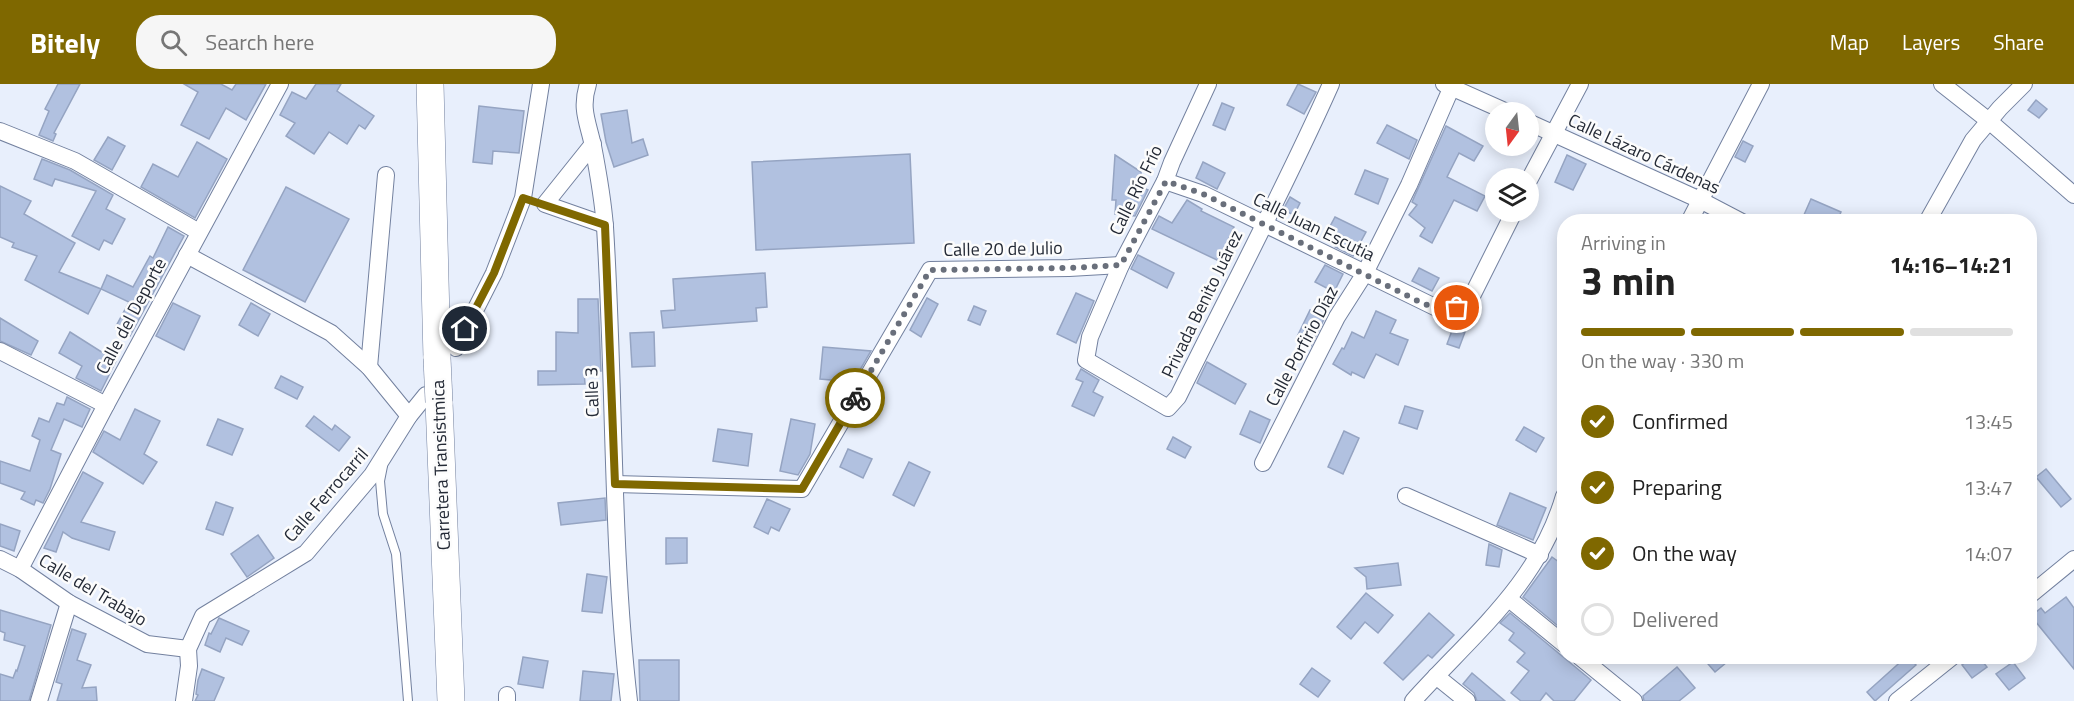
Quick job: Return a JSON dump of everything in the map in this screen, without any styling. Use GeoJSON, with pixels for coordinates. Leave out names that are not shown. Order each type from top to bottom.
{"type":"FeatureCollection","features":[{"type":"Feature","properties":{"kind":"main road","name":"Carretera Transistmica"},"geometry":{"type":"LineString","coordinates":[[430,84],[447,353],[432,399],[451,701]]}},
{"type":"Feature","properties":{"kind":"street","name":"Calle del Deporte"},"geometry":{"type":"LineString","coordinates":[[20,569],[280,84]]}},
{"type":"Feature","properties":{"kind":"street"},"geometry":{"type":"LineString","coordinates":[[447,353],[494,273],[523,198],[541,84]]}},
{"type":"Feature","properties":{"kind":"street","name":"Calle 3"},"geometry":{"type":"LineString","coordinates":[[588,84],[584,98],[586,123],[592,144],[605,225],[615,484],[629,701]]}},
{"type":"Feature","properties":{"kind":"street","name":"Calle Río Frío"},"geometry":{"type":"LineString","coordinates":[[1168,408],[1086,360],[1090,337],[1121,265],[1166,181],[1172,162],[1208,84]]}},
{"type":"Feature","properties":{"kind":"street","name":"Privada Benito Juárez"},"geometry":{"type":"LineString","coordinates":[[1168,408],[1178,398],[1298,158],[1331,84]]}},
{"type":"Feature","properties":{"kind":"street"},"geometry":{"type":"LineString","coordinates":[[1536,168],[1580,84]]}},
{"type":"Feature","properties":{"kind":"street"},"geometry":{"type":"LineString","coordinates":[[1693,214],[1761,84]]}},
{"type":"Feature","properties":{"kind":"street"},"geometry":{"type":"LineString","coordinates":[[1942,84],[2072,188]]}},
{"type":"Feature","properties":{"kind":"street"},"geometry":{"type":"LineString","coordinates":[[1931,214],[1973,140],[2024,84]]}},
{"type":"Feature","properties":{"kind":"street"},"geometry":{"type":"LineString","coordinates":[[1450,85],[1486,102]]}},
{"type":"Feature","properties":{"kind":"street","name":"Calle Porfirio Díaz"},"geometry":{"type":"LineString","coordinates":[[1263,464],[1337,317],[1365,273],[1409,185],[1450,85]]}},
{"type":"Feature","properties":{"kind":"street","name":"Calle Lázaro Cárdenas"},"geometry":{"type":"LineString","coordinates":[[1539,127],[1727,214]]}},
{"type":"Feature","properties":{"kind":"street"},"geometry":{"type":"LineString","coordinates":[[0,131],[75,161],[200,232]]}},
{"type":"Feature","properties":{"kind":"street"},"geometry":{"type":"LineString","coordinates":[[545,204],[592,144]]}},
{"type":"Feature","properties":{"kind":"street"},"geometry":{"type":"LineString","coordinates":[[369,367],[386,175]]}},
{"type":"Feature","properties":{"kind":"street","name":"Calle Juan Escutia"},"geometry":{"type":"LineString","coordinates":[[1166,181],[1203,194],[1422,303],[1445,312],[1468,304],[1509,222]]}},
{"type":"Feature","properties":{"kind":"street"},"geometry":{"type":"LineString","coordinates":[[523,198],[605,225]]}},
{"type":"Feature","properties":{"kind":"street"},"geometry":{"type":"LineString","coordinates":[[187,255],[331,333],[369,367],[409,416]]}},
{"type":"Feature","properties":{"kind":"street","name":"Calle 20 de Julio"},"geometry":{"type":"LineString","coordinates":[[615,484],[802,489],[930,270],[1121,265]]}},
{"type":"Feature","properties":{"kind":"street"},"geometry":{"type":"LineString","coordinates":[[0,351],[106,405]]}},
{"type":"Feature","properties":{"kind":"street","name":"Calle Ferrocarril"},"geometry":{"type":"LineString","coordinates":[[188,649],[203,616],[306,553],[372,475],[409,416],[432,399]]}},
{"type":"Feature","properties":{"kind":"street"},"geometry":{"type":"LineString","coordinates":[[1406,496],[1540,555]]}},
{"type":"Feature","properties":{"kind":"street"},"geometry":{"type":"LineString","coordinates":[[1413,701],[1509,599],[1540,555],[1557,515]]}},
{"type":"Feature","properties":{"kind":"street","name":"Calle del Trabajo"},"geometry":{"type":"LineString","coordinates":[[0,559],[20,569],[69,603],[147,644],[188,649]]}},
{"type":"Feature","properties":{"kind":"street"},"geometry":{"type":"LineString","coordinates":[[2037,589],[2074,560]]}},
{"type":"Feature","properties":{"kind":"street"},"geometry":{"type":"LineString","coordinates":[[1509,599],[1557,638]]}},
{"type":"Feature","properties":{"kind":"street"},"geometry":{"type":"LineString","coordinates":[[39,701],[69,603]]}},
{"type":"Feature","properties":{"kind":"street"},"geometry":{"type":"LineString","coordinates":[[184,701],[189,666],[188,649]]}},
{"type":"Feature","properties":{"kind":"street"},"geometry":{"type":"LineString","coordinates":[[1589,664],[1634,701]]}},
{"type":"Feature","properties":{"kind":"street"},"geometry":{"type":"LineString","coordinates":[[1898,701],[1943,664]]}},
{"type":"Feature","properties":{"kind":"street"},"geometry":{"type":"LineString","coordinates":[[1436,676],[1467,701]]}},
{"type":"Feature","properties":{"kind":"lane"},"geometry":{"type":"LineString","coordinates":[[384,457],[380,481],[383,514],[396,554],[408,701]]}},
{"type":"Feature","properties":{"kind":"building"},"geometry":{"type":"Polygon","coordinates":[[[58,84],[80,84],[54,133],[56,134],[53,141],[39,135],[49,111],[45,109],[58,84]]]}},
{"type":"Feature","properties":{"kind":"building"},"geometry":{"type":"Polygon","coordinates":[[[184,84],[221,84],[232,90],[236,84],[266,84],[246,120],[226,108],[209,139],[181,125],[198,92],[184,84]]]}},
{"type":"Feature","properties":{"kind":"building"},"geometry":{"type":"Polygon","coordinates":[[[316,84],[341,84],[337,91],[374,116],[365,129],[359,125],[347,144],[329,132],[314,154],[286,136],[295,123],[280,115],[292,92],[306,99],[316,84]]]}},
{"type":"Feature","properties":{"kind":"building"},"geometry":{"type":"Polygon","coordinates":[[[1298,84],[1316,92],[1304,114],[1287,105],[1298,84]]]}},
{"type":"Feature","properties":{"kind":"building"},"geometry":{"type":"Polygon","coordinates":[[[2036,100],[2047,109],[2039,118],[2028,110],[2036,100]]]}},
{"type":"Feature","properties":{"kind":"building"},"geometry":{"type":"Polygon","coordinates":[[[1222,103],[1234,108],[1225,130],[1213,125],[1222,103]]]}},
{"type":"Feature","properties":{"kind":"building"},"geometry":{"type":"Polygon","coordinates":[[[479,106],[524,111],[519,153],[493,151],[492,164],[473,162],[479,106]]]}},
{"type":"Feature","properties":{"kind":"building"},"geometry":{"type":"Polygon","coordinates":[[[627,110],[632,143],[643,139],[648,155],[614,167],[606,142],[601,114],[627,110]]]}},
{"type":"Feature","properties":{"kind":"building"},"geometry":{"type":"Polygon","coordinates":[[[1387,125],[1417,140],[1409,159],[1377,143],[1387,125]]]}},
{"type":"Feature","properties":{"kind":"building"},"geometry":{"type":"Polygon","coordinates":[[[1446,126],[1483,146],[1474,161],[1459,153],[1447,177],[1485,196],[1477,211],[1454,200],[1432,243],[1420,236],[1425,228],[1409,215],[1417,205],[1412,202],[1446,126]]]}},
{"type":"Feature","properties":{"kind":"building"},"geometry":{"type":"Polygon","coordinates":[[[108,137],[125,146],[112,170],[94,160],[108,137]]]}},
{"type":"Feature","properties":{"kind":"building"},"geometry":{"type":"Polygon","coordinates":[[[1743,141],[1753,146],[1745,162],[1735,157],[1743,141]]]}},
{"type":"Feature","properties":{"kind":"building"},"geometry":{"type":"Polygon","coordinates":[[[197,142],[227,159],[195,218],[141,187],[153,164],[178,177],[197,142]]]}},
{"type":"Feature","properties":{"kind":"building"},"geometry":{"type":"Polygon","coordinates":[[[910,154],[914,243],[756,250],[752,162],[910,154]]]}},
{"type":"Feature","properties":{"kind":"building"},"geometry":{"type":"Polygon","coordinates":[[[1115,155],[1141,172],[1141,187],[1148,190],[1135,216],[1115,214],[1116,200],[1112,200],[1115,155]]]}},
{"type":"Feature","properties":{"kind":"building"},"geometry":{"type":"Polygon","coordinates":[[[1567,155],[1586,164],[1573,190],[1555,182],[1567,155]]]}},
{"type":"Feature","properties":{"kind":"building"},"geometry":{"type":"Polygon","coordinates":[[[42,159],[70,170],[113,195],[106,209],[125,219],[112,244],[104,240],[99,250],[72,236],[96,191],[55,179],[52,186],[34,179],[42,159]]]}},
{"type":"Feature","properties":{"kind":"building"},"geometry":{"type":"Polygon","coordinates":[[[1203,162],[1225,173],[1217,189],[1196,178],[1203,162]]]}},
{"type":"Feature","properties":{"kind":"building"},"geometry":{"type":"Polygon","coordinates":[[[1365,170],[1388,179],[1378,204],[1355,194],[1365,170]]]}},
{"type":"Feature","properties":{"kind":"building"},"geometry":{"type":"Polygon","coordinates":[[[0,186],[31,201],[24,214],[75,243],[59,272],[101,289],[88,314],[25,280],[37,256],[12,247],[14,243],[0,237],[0,186]]]}},
{"type":"Feature","properties":{"kind":"building"},"geometry":{"type":"Polygon","coordinates":[[[286,187],[349,219],[305,302],[243,270],[286,187]]]}},
{"type":"Feature","properties":{"kind":"building"},"geometry":{"type":"Polygon","coordinates":[[[1290,197],[1300,203],[1294,215],[1283,210],[1290,197]]]}},
{"type":"Feature","properties":{"kind":"building"},"geometry":{"type":"Polygon","coordinates":[[[1811,199],[1841,212],[1840,214],[1804,214],[1811,199]]]}},
{"type":"Feature","properties":{"kind":"building"},"geometry":{"type":"Polygon","coordinates":[[[1187,200],[1202,209],[1201,211],[1234,227],[1219,261],[1152,229],[1159,216],[1172,223],[1187,200]]]}},
{"type":"Feature","properties":{"kind":"building"},"geometry":{"type":"Polygon","coordinates":[[[1335,217],[1366,232],[1353,256],[1335,247],[1339,238],[1327,232],[1335,217]]]}},
{"type":"Feature","properties":{"kind":"building"},"geometry":{"type":"Polygon","coordinates":[[[168,227],[184,236],[130,336],[115,328],[129,302],[101,289],[107,275],[133,287],[150,256],[153,258],[168,227]]]}},
{"type":"Feature","properties":{"kind":"building"},"geometry":{"type":"Polygon","coordinates":[[[1138,255],[1174,273],[1167,288],[1131,269],[1138,255]]]}},
{"type":"Feature","properties":{"kind":"building"},"geometry":{"type":"Polygon","coordinates":[[[1325,265],[1343,274],[1334,292],[1315,282],[1325,265]]]}},
{"type":"Feature","properties":{"kind":"building"},"geometry":{"type":"Polygon","coordinates":[[[1419,268],[1439,278],[1432,291],[1412,281],[1419,268]]]}},
{"type":"Feature","properties":{"kind":"building"},"geometry":{"type":"Polygon","coordinates":[[[765,273],[767,307],[756,308],[757,321],[663,328],[661,311],[675,310],[673,279],[765,273]]]}},
{"type":"Feature","properties":{"kind":"building"},"geometry":{"type":"Polygon","coordinates":[[[1076,293],[1094,301],[1076,343],[1057,334],[1076,293]]]}},
{"type":"Feature","properties":{"kind":"building"},"geometry":{"type":"Polygon","coordinates":[[[927,298],[938,304],[921,337],[910,330],[927,298]]]}},
{"type":"Feature","properties":{"kind":"building"},"geometry":{"type":"Polygon","coordinates":[[[578,299],[598,299],[601,371],[584,371],[585,384],[538,385],[538,371],[556,371],[556,332],[578,333],[578,299]]]}},
{"type":"Feature","properties":{"kind":"building"},"geometry":{"type":"Polygon","coordinates":[[[173,303],[200,316],[184,350],[156,336],[173,303]]]}},
{"type":"Feature","properties":{"kind":"building"},"geometry":{"type":"Polygon","coordinates":[[[251,303],[270,314],[258,336],[239,325],[251,303]]]}},
{"type":"Feature","properties":{"kind":"building"},"geometry":{"type":"Polygon","coordinates":[[[974,306],[986,311],[980,325],[968,320],[974,306]]]}},
{"type":"Feature","properties":{"kind":"building"},"geometry":{"type":"Polygon","coordinates":[[[1310,310],[1325,317],[1311,346],[1296,339],[1310,310]]]}},
{"type":"Feature","properties":{"kind":"building"},"geometry":{"type":"Polygon","coordinates":[[[1376,311],[1396,320],[1390,333],[1408,340],[1398,365],[1376,354],[1364,378],[1352,372],[1351,375],[1333,364],[1342,348],[1344,349],[1352,332],[1364,338],[1376,311]]]}},
{"type":"Feature","properties":{"kind":"building"},"geometry":{"type":"Polygon","coordinates":[[[0,318],[38,341],[31,355],[0,341],[0,318]]]}},
{"type":"Feature","properties":{"kind":"building"},"geometry":{"type":"Polygon","coordinates":[[[1453,328],[1465,332],[1459,348],[1447,344],[1453,328]]]}},
{"type":"Feature","properties":{"kind":"building"},"geometry":{"type":"Polygon","coordinates":[[[70,332],[116,361],[101,391],[76,378],[82,366],[59,353],[70,332]]]}},
{"type":"Feature","properties":{"kind":"building"},"geometry":{"type":"Polygon","coordinates":[[[654,332],[655,366],[632,367],[630,333],[654,332]]]}},
{"type":"Feature","properties":{"kind":"building"},"geometry":{"type":"Polygon","coordinates":[[[823,347],[871,351],[853,382],[820,379],[823,347]]]}},
{"type":"Feature","properties":{"kind":"building"},"geometry":{"type":"Polygon","coordinates":[[[1207,362],[1246,384],[1235,404],[1197,383],[1207,362]]]}},
{"type":"Feature","properties":{"kind":"building"},"geometry":{"type":"Polygon","coordinates":[[[1081,369],[1099,380],[1093,392],[1103,397],[1094,416],[1072,406],[1083,382],[1076,379],[1081,369]]]}},
{"type":"Feature","properties":{"kind":"building"},"geometry":{"type":"Polygon","coordinates":[[[281,376],[303,387],[297,399],[275,388],[281,376]]]}},
{"type":"Feature","properties":{"kind":"building"},"geometry":{"type":"Polygon","coordinates":[[[67,397],[90,409],[82,427],[64,419],[51,450],[61,454],[50,489],[43,503],[36,500],[34,505],[21,499],[25,492],[0,483],[0,461],[30,471],[40,440],[32,436],[39,418],[49,422],[57,403],[64,405],[67,397]]]}},
{"type":"Feature","properties":{"kind":"building"},"geometry":{"type":"Polygon","coordinates":[[[1405,406],[1423,411],[1417,429],[1399,423],[1405,406]]]}},
{"type":"Feature","properties":{"kind":"building"},"geometry":{"type":"Polygon","coordinates":[[[135,409],[160,421],[144,454],[157,462],[143,484],[93,452],[104,431],[120,440],[135,409]]]}},
{"type":"Feature","properties":{"kind":"building"},"geometry":{"type":"Polygon","coordinates":[[[1250,411],[1270,420],[1260,443],[1240,434],[1250,411]]]}},
{"type":"Feature","properties":{"kind":"building"},"geometry":{"type":"Polygon","coordinates":[[[314,416],[332,430],[335,425],[350,437],[339,451],[306,426],[314,416]]]}},
{"type":"Feature","properties":{"kind":"building"},"geometry":{"type":"Polygon","coordinates":[[[218,419],[243,429],[232,455],[207,445],[218,419]]]}},
{"type":"Feature","properties":{"kind":"building"},"geometry":{"type":"Polygon","coordinates":[[[791,419],[815,424],[810,454],[798,475],[780,471],[791,419]]]}},
{"type":"Feature","properties":{"kind":"building"},"geometry":{"type":"Polygon","coordinates":[[[1524,427],[1544,438],[1536,452],[1516,440],[1524,427]]]}},
{"type":"Feature","properties":{"kind":"building"},"geometry":{"type":"Polygon","coordinates":[[[718,429],[752,434],[748,466],[713,461],[718,429]]]}},
{"type":"Feature","properties":{"kind":"building"},"geometry":{"type":"Polygon","coordinates":[[[1344,431],[1359,438],[1343,474],[1328,467],[1344,431]]]}},
{"type":"Feature","properties":{"kind":"building"},"geometry":{"type":"Polygon","coordinates":[[[1173,437],[1191,447],[1185,458],[1167,449],[1173,437]]]}},
{"type":"Feature","properties":{"kind":"building"},"geometry":{"type":"Polygon","coordinates":[[[848,449],[872,459],[863,478],[840,467],[848,449]]]}},
{"type":"Feature","properties":{"kind":"building"},"geometry":{"type":"Polygon","coordinates":[[[909,462],[930,472],[914,506],[893,495],[909,462]]]}},
{"type":"Feature","properties":{"kind":"building"},"geometry":{"type":"Polygon","coordinates":[[[2046,469],[2071,499],[2061,507],[2037,476],[2046,469]]]}},
{"type":"Feature","properties":{"kind":"building"},"geometry":{"type":"Polygon","coordinates":[[[83,472],[103,483],[81,522],[115,532],[109,550],[72,538],[63,532],[56,552],[44,548],[83,472]]]}},
{"type":"Feature","properties":{"kind":"building"},"geometry":{"type":"Polygon","coordinates":[[[1510,493],[1546,508],[1533,540],[1497,525],[1510,493]]]}},
{"type":"Feature","properties":{"kind":"building"},"geometry":{"type":"Polygon","coordinates":[[[605,498],[606,520],[561,525],[558,503],[605,498]]]}},
{"type":"Feature","properties":{"kind":"building"},"geometry":{"type":"Polygon","coordinates":[[[767,499],[790,509],[779,531],[771,527],[768,534],[754,527],[767,499]]]}},
{"type":"Feature","properties":{"kind":"building"},"geometry":{"type":"Polygon","coordinates":[[[216,502],[233,508],[223,535],[206,529],[216,502]]]}},
{"type":"Feature","properties":{"kind":"building"},"geometry":{"type":"Polygon","coordinates":[[[0,524],[20,531],[14,551],[0,546],[0,524]]]}},
{"type":"Feature","properties":{"kind":"building"},"geometry":{"type":"Polygon","coordinates":[[[258,535],[274,558],[247,577],[231,554],[258,535]]]}},
{"type":"Feature","properties":{"kind":"building"},"geometry":{"type":"Polygon","coordinates":[[[666,538],[687,538],[687,563],[666,564],[666,538]]]}},
{"type":"Feature","properties":{"kind":"building"},"geometry":{"type":"Polygon","coordinates":[[[1489,544],[1502,550],[1499,567],[1486,565],[1489,544]]]}},
{"type":"Feature","properties":{"kind":"building"},"geometry":{"type":"Polygon","coordinates":[[[1552,557],[1557,561],[1557,625],[1523,597],[1552,557]]]}},
{"type":"Feature","properties":{"kind":"building"},"geometry":{"type":"Polygon","coordinates":[[[1398,563],[1401,585],[1367,589],[1366,577],[1355,568],[1398,563]]]}},
{"type":"Feature","properties":{"kind":"building"},"geometry":{"type":"Polygon","coordinates":[[[587,574],[607,577],[602,613],[582,611],[587,574]]]}},
{"type":"Feature","properties":{"kind":"building"},"geometry":{"type":"Polygon","coordinates":[[[1366,593],[1393,615],[1378,633],[1365,622],[1351,639],[1337,627],[1366,593]]]}},
{"type":"Feature","properties":{"kind":"building"},"geometry":{"type":"Polygon","coordinates":[[[2066,597],[2074,608],[2074,669],[2037,623],[2037,611],[2041,608],[2045,613],[2066,597]]]}},
{"type":"Feature","properties":{"kind":"building"},"geometry":{"type":"Polygon","coordinates":[[[0,610],[51,625],[29,701],[0,701],[0,674],[13,678],[25,646],[4,640],[5,633],[0,631],[0,610]]]}},
{"type":"Feature","properties":{"kind":"building"},"geometry":{"type":"Polygon","coordinates":[[[1429,613],[1454,635],[1432,658],[1428,655],[1403,680],[1384,663],[1429,613]]]}},
{"type":"Feature","properties":{"kind":"building"},"geometry":{"type":"Polygon","coordinates":[[[1510,613],[1557,652],[1557,664],[1572,664],[1591,680],[1574,701],[1554,701],[1546,693],[1540,701],[1521,701],[1511,693],[1529,671],[1517,662],[1525,653],[1509,640],[1514,633],[1500,623],[1510,613]]]}},
{"type":"Feature","properties":{"kind":"building"},"geometry":{"type":"Polygon","coordinates":[[[219,618],[249,631],[242,645],[226,638],[220,652],[205,645],[209,633],[211,634],[219,618]]]}},
{"type":"Feature","properties":{"kind":"building"},"geometry":{"type":"Polygon","coordinates":[[[72,629],[86,634],[77,660],[91,665],[82,688],[96,687],[97,701],[57,701],[62,684],[56,682],[72,629]]]}},
{"type":"Feature","properties":{"kind":"building"},"geometry":{"type":"Polygon","coordinates":[[[523,657],[548,661],[543,688],[518,684],[523,657]]]}},
{"type":"Feature","properties":{"kind":"building"},"geometry":{"type":"Polygon","coordinates":[[[639,660],[679,660],[679,701],[640,701],[639,660]]]}},
{"type":"Feature","properties":{"kind":"building"},"geometry":{"type":"Polygon","coordinates":[[[1708,664],[1725,664],[1715,672],[1708,664]]]}},
{"type":"Feature","properties":{"kind":"building"},"geometry":{"type":"Polygon","coordinates":[[[1898,664],[1916,665],[1875,701],[1867,692],[1898,664]]]}},
{"type":"Feature","properties":{"kind":"building"},"geometry":{"type":"Polygon","coordinates":[[[1985,664],[1987,667],[1972,678],[1962,665],[1985,664]]]}},
{"type":"Feature","properties":{"kind":"building"},"geometry":{"type":"Polygon","coordinates":[[[2010,664],[2014,664],[2025,678],[2009,690],[1996,674],[2010,664]]]}},
{"type":"Feature","properties":{"kind":"building"},"geometry":{"type":"Polygon","coordinates":[[[1677,667],[1695,688],[1679,701],[1644,701],[1643,696],[1677,667]]]}},
{"type":"Feature","properties":{"kind":"building"},"geometry":{"type":"Polygon","coordinates":[[[1312,668],[1330,681],[1318,697],[1300,684],[1312,668]]]}},
{"type":"Feature","properties":{"kind":"building"},"geometry":{"type":"Polygon","coordinates":[[[202,669],[224,678],[214,701],[195,701],[202,669]]]}},
{"type":"Feature","properties":{"kind":"building"},"geometry":{"type":"Polygon","coordinates":[[[583,671],[614,674],[611,701],[580,701],[583,671]]]}},
{"type":"Feature","properties":{"kind":"building"},"geometry":{"type":"Polygon","coordinates":[[[1472,673],[1505,701],[1477,701],[1474,693],[1463,684],[1472,673]]]}},
{"type":"Feature","properties":{"kind":"way so far"},"geometry":{"type":"LineString","coordinates":[[855,398],[930,270],[1121,265],[1166,181],[1203,194],[1422,303],[1445,312],[1457,308]]}},
{"type":"Feature","properties":{"kind":"route"},"geometry":{"type":"LineString","coordinates":[[465,329],[494,273],[523,198],[605,225],[615,484],[802,489],[855,398]]}}]}
